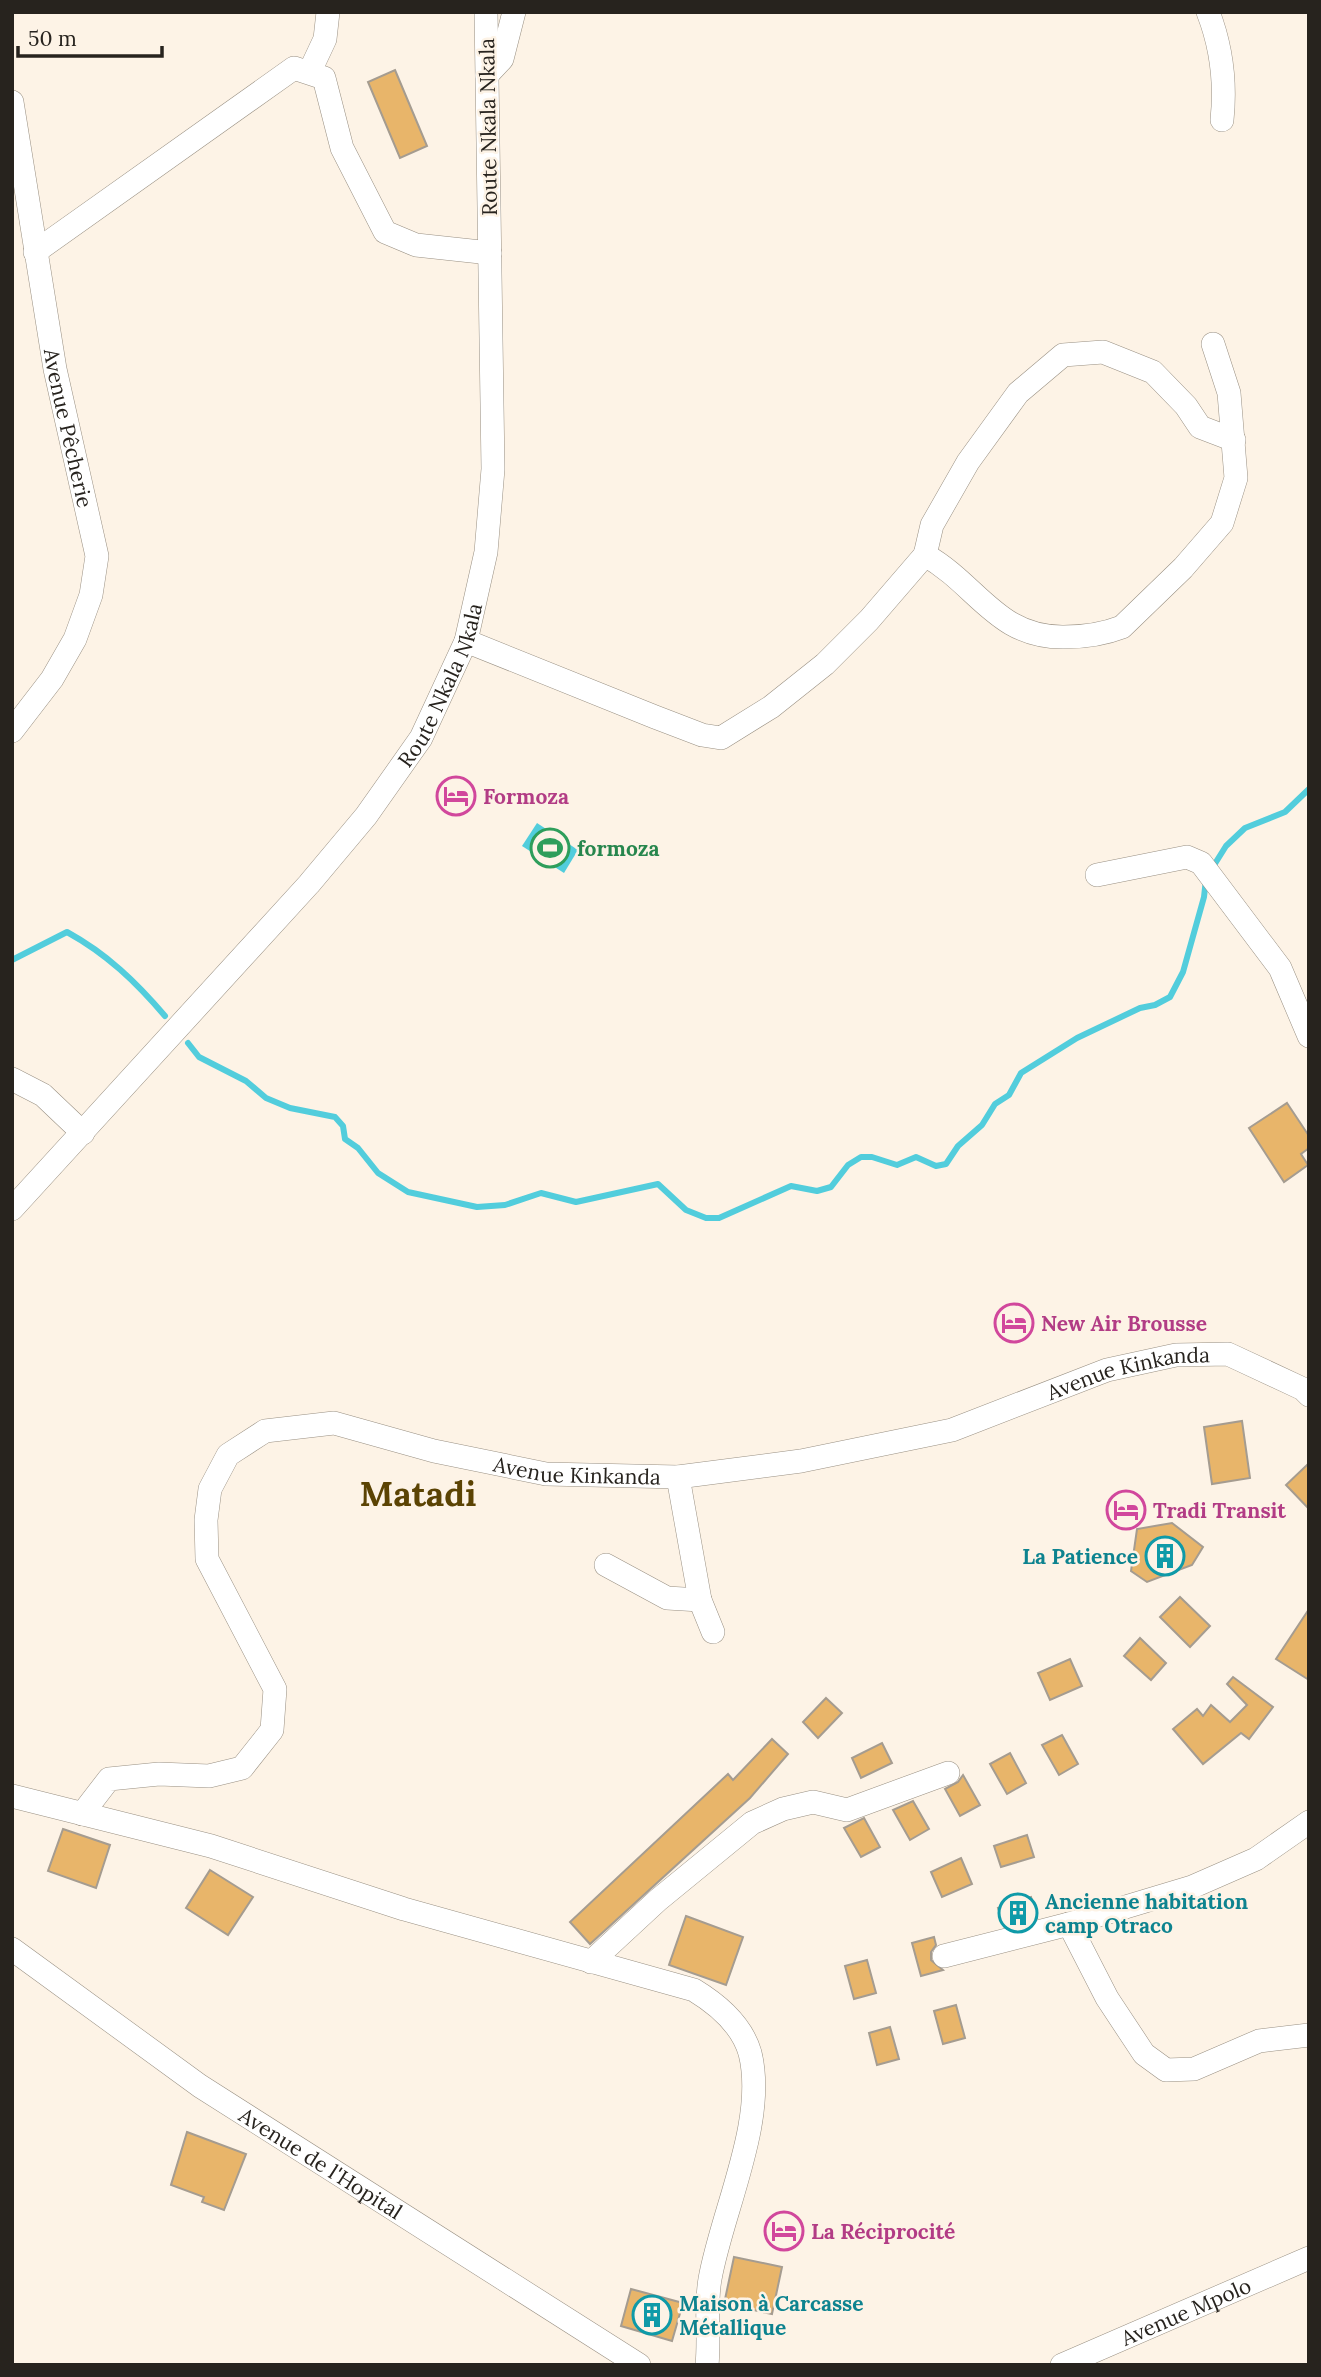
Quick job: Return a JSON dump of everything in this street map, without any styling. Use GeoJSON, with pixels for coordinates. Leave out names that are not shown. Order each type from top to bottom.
{"type":"FeatureCollection","features":[{"type":"Feature","properties":{"kind":"street"},"geometry":{"type":"LineString","coordinates":[[310,71],[325,39],[328,12]]}},
{"type":"Feature","properties":{"kind":"street","name":"Route Nkala Nkala"},"geometry":{"type":"LineString","coordinates":[[12,1209],[366,816],[421,738],[466,641],[486,552],[494,468],[486,12]]}},
{"type":"Feature","properties":{"kind":"street"},"geometry":{"type":"LineString","coordinates":[[487,75],[502,59],[514,12]]}},
{"type":"Feature","properties":{"kind":"street"},"geometry":{"type":"LineString","coordinates":[[1208,12],[1221,46],[1225,97],[1222,120]]}},
{"type":"Feature","properties":{"kind":"street"},"geometry":{"type":"LineString","coordinates":[[35,252],[294,68],[310,71],[324,78],[342,148],[385,232],[416,245],[491,253]]}},
{"type":"Feature","properties":{"kind":"street","name":"Avenue Pêcherie"},"geometry":{"type":"LineString","coordinates":[[12,102],[55,369],[97,556],[91,595],[75,639],[52,679],[12,731]]}},
{"type":"Feature","properties":{"kind":"street"},"geometry":{"type":"LineString","coordinates":[[925,555],[946,566],[1003,620],[1024,633],[1046,637],[1109,632],[1122,627],[1183,568],[1222,523],[1236,478],[1229,393],[1213,344]]}},
{"type":"Feature","properties":{"kind":"street"},"geometry":{"type":"LineString","coordinates":[[466,641],[678,726],[721,738],[771,707],[825,664],[869,620],[925,555],[932,525],[968,461],[1018,393],[1063,355],[1103,352],[1153,372],[1186,406],[1200,427],[1234,440]]}},
{"type":"Feature","properties":{"kind":"street"},"geometry":{"type":"LineString","coordinates":[[1097,875],[1187,857],[1201,863],[1280,968],[1309,1036]]}},
{"type":"Feature","properties":{"kind":"street"},"geometry":{"type":"LineString","coordinates":[[12,1079],[43,1095],[83,1133]]}},
{"type":"Feature","properties":{"kind":"street","name":"Avenue Kinkanda"},"geometry":{"type":"LineString","coordinates":[[82,1814],[109,1779],[159,1774],[209,1776],[242,1768],[272,1730],[275,1689],[208,1559],[206,1520],[210,1489],[228,1455],[265,1431],[334,1423],[434,1451],[546,1474],[678,1477],[802,1461],[952,1430],[1107,1370],[1176,1355],[1228,1354],[1307,1390]]}},
{"type":"Feature","properties":{"kind":"street"},"geometry":{"type":"LineString","coordinates":[[678,1477],[700,1600],[713,1632]]}},
{"type":"Feature","properties":{"kind":"street"},"geometry":{"type":"LineString","coordinates":[[606,1565],[667,1598],[700,1600]]}},
{"type":"Feature","properties":{"kind":"street"},"geometry":{"type":"LineString","coordinates":[[591,1962],[658,1900],[752,1823],[783,1810],[813,1802],[848,1810],[948,1773]]}},
{"type":"Feature","properties":{"kind":"street"},"geometry":{"type":"LineString","coordinates":[[12,1796],[211,1846],[404,1909],[694,1990],[723,2008],[749,2051],[753,2096],[746,2138],[710,2280],[707,2365]]}},
{"type":"Feature","properties":{"kind":"street"},"geometry":{"type":"LineString","coordinates":[[944,1956],[1069,1924],[1192,1887],[1256,1859],[1309,1822]]}},
{"type":"Feature","properties":{"kind":"street"},"geometry":{"type":"LineString","coordinates":[[1069,1924],[1107,1998],[1144,2054],[1166,2070],[1194,2069],[1259,2040],[1309,2035]]}},
{"type":"Feature","properties":{"kind":"street","name":"Avenue de l'Hopital"},"geometry":{"type":"LineString","coordinates":[[12,1949],[201,2086],[639,2365]]}},
{"type":"Feature","properties":{"kind":"street","name":"Avenue Mpolo"},"geometry":{"type":"LineString","coordinates":[[1064,2364],[1309,2258]]}},
{"type":"Feature","properties":{"kind":"water","name":"formoza"},"geometry":{"type":"Polygon","coordinates":[[[537,823],[578,850],[564,873],[522,846],[537,823]]]}},
{"type":"Feature","properties":{"kind":"building"},"geometry":{"type":"Polygon","coordinates":[[[395,70],[427,146],[400,158],[368,82],[395,70]]]}},
{"type":"Feature","properties":{"kind":"building"},"geometry":{"type":"Polygon","coordinates":[[[1287,1103],[1309,1136],[1309,1148],[1301,1154],[1308,1165],[1284,1182],[1249,1128],[1287,1103]]]}},
{"type":"Feature","properties":{"kind":"building"},"geometry":{"type":"Polygon","coordinates":[[[1242,1421],[1250,1478],[1212,1484],[1204,1427],[1242,1421]]]}},
{"type":"Feature","properties":{"kind":"building"},"geometry":{"type":"Polygon","coordinates":[[[1309,1463],[1309,1509],[1286,1485],[1309,1463]]]}},
{"type":"Feature","properties":{"kind":"building","name":"La Patience"},"geometry":{"type":"Polygon","coordinates":[[[1172,1523],[1203,1547],[1192,1565],[1147,1582],[1131,1571],[1137,1529],[1172,1523]]]}},
{"type":"Feature","properties":{"kind":"building"},"geometry":{"type":"Polygon","coordinates":[[[1180,1597],[1210,1626],[1190,1647],[1160,1617],[1180,1597]]]}},
{"type":"Feature","properties":{"kind":"building"},"geometry":{"type":"Polygon","coordinates":[[[1309,1609],[1309,1680],[1276,1659],[1309,1609]]]}},
{"type":"Feature","properties":{"kind":"building"},"geometry":{"type":"Polygon","coordinates":[[[1140,1638],[1166,1663],[1151,1680],[1124,1656],[1140,1638]]]}},
{"type":"Feature","properties":{"kind":"building"},"geometry":{"type":"Polygon","coordinates":[[[1070,1659],[1082,1686],[1050,1700],[1038,1673],[1070,1659]]]}},
{"type":"Feature","properties":{"kind":"building"},"geometry":{"type":"Polygon","coordinates":[[[1233,1677],[1273,1707],[1249,1739],[1241,1733],[1203,1764],[1173,1729],[1197,1709],[1203,1716],[1211,1705],[1230,1722],[1247,1705],[1227,1684],[1233,1677]]]}},
{"type":"Feature","properties":{"kind":"building"},"geometry":{"type":"Polygon","coordinates":[[[826,1698],[842,1713],[818,1738],[803,1722],[826,1698]]]}},
{"type":"Feature","properties":{"kind":"building"},"geometry":{"type":"Polygon","coordinates":[[[1062,1735],[1078,1764],[1059,1775],[1042,1745],[1062,1735]]]}},
{"type":"Feature","properties":{"kind":"building"},"geometry":{"type":"Polygon","coordinates":[[[772,1739],[788,1754],[750,1798],[590,1944],[570,1922],[728,1774],[733,1780],[772,1739]]]}},
{"type":"Feature","properties":{"kind":"building"},"geometry":{"type":"Polygon","coordinates":[[[882,1743],[892,1763],[861,1778],[852,1758],[882,1743]]]}},
{"type":"Feature","properties":{"kind":"building"},"geometry":{"type":"Polygon","coordinates":[[[1010,1753],[1026,1783],[1007,1794],[990,1764],[1010,1753]]]}},
{"type":"Feature","properties":{"kind":"building"},"geometry":{"type":"Polygon","coordinates":[[[963,1775],[980,1805],[960,1816],[945,1789],[958,1782],[963,1775]]]}},
{"type":"Feature","properties":{"kind":"building"},"geometry":{"type":"Polygon","coordinates":[[[913,1801],[929,1829],[910,1840],[893,1810],[913,1801]]]}},
{"type":"Feature","properties":{"kind":"building"},"geometry":{"type":"Polygon","coordinates":[[[864,1818],[880,1847],[861,1857],[844,1828],[864,1818]]]}},
{"type":"Feature","properties":{"kind":"building"},"geometry":{"type":"Polygon","coordinates":[[[63,1829],[110,1845],[96,1888],[48,1871],[63,1829]]]}},
{"type":"Feature","properties":{"kind":"building","name":"Ancienne habitation camp Otraco"},"geometry":{"type":"Polygon","coordinates":[[[1027,1835],[1034,1857],[1001,1867],[994,1846],[1027,1835]]]}},
{"type":"Feature","properties":{"kind":"building"},"geometry":{"type":"Polygon","coordinates":[[[961,1858],[972,1884],[942,1897],[931,1872],[961,1858]]]}},
{"type":"Feature","properties":{"kind":"building"},"geometry":{"type":"Polygon","coordinates":[[[210,1870],[253,1897],[228,1935],[186,1908],[210,1870]]]}},
{"type":"Feature","properties":{"kind":"building","name":"Ancienne habitation camp Otraco"},"geometry":{"type":"Polygon","coordinates":[[[1031,1897],[1037,1918],[1004,1926],[998,1908],[1031,1897]]]}},
{"type":"Feature","properties":{"kind":"building"},"geometry":{"type":"Polygon","coordinates":[[[686,1916],[743,1937],[726,1985],[669,1965],[686,1916]]]}},
{"type":"Feature","properties":{"kind":"building"},"geometry":{"type":"Polygon","coordinates":[[[934,1937],[936,1945],[931,1952],[931,1960],[943,1970],[921,1976],[912,1943],[934,1937]]]}},
{"type":"Feature","properties":{"kind":"building"},"geometry":{"type":"Polygon","coordinates":[[[867,1960],[876,1993],[854,1999],[845,1966],[867,1960]]]}},
{"type":"Feature","properties":{"kind":"building"},"geometry":{"type":"Polygon","coordinates":[[[956,2005],[965,2038],[943,2044],[934,2011],[956,2005]]]}},
{"type":"Feature","properties":{"kind":"building"},"geometry":{"type":"Polygon","coordinates":[[[890,2027],[899,2059],[877,2065],[869,2033],[890,2027]]]}},
{"type":"Feature","properties":{"kind":"building"},"geometry":{"type":"Polygon","coordinates":[[[187,2132],[246,2154],[224,2210],[202,2202],[204,2197],[171,2185],[187,2132]]]}},
{"type":"Feature","properties":{"kind":"building"},"geometry":{"type":"Polygon","coordinates":[[[734,2257],[782,2267],[772,2314],[724,2304],[734,2257]]]}},
{"type":"Feature","properties":{"kind":"building","name":"Maison à Carcasse Métallique"},"geometry":{"type":"Polygon","coordinates":[[[631,2289],[683,2303],[672,2341],[621,2326],[631,2289]]]}},
{"type":"Feature","properties":{"kind":"waterway"},"geometry":{"type":"LineString","coordinates":[[1211,870],[1226,846],[1245,828],[1285,812],[1309,789]]}},
{"type":"Feature","properties":{"kind":"waterway"},"geometry":{"type":"LineString","coordinates":[[188,1043],[199,1057],[246,1081],[266,1098],[290,1108],[335,1117],[343,1126],[345,1139],[358,1148],[378,1173],[408,1192],[477,1207],[505,1205],[541,1193],[576,1202],[658,1184],[686,1210],[706,1218],[719,1218],[791,1186],[817,1191],[831,1187],[848,1165],[861,1157],[872,1157],[897,1165],[916,1157],[936,1166],[946,1164],[958,1146],[982,1125],[995,1104],[1009,1095],[1021,1073],[1077,1038],[1170,997],[1183,972],[1204,897],[1206,879]]}},
{"type":"Feature","properties":{"kind":"waterway"},"geometry":{"type":"LineString","coordinates":[[12,960],[67,932],[120,970],[165,1016]]}},
{"type":"Feature","properties":{"kind":"place","name":"Formoza"},"geometry":{"type":"Point","coordinates":[456,796]}},
{"type":"Feature","properties":{"kind":"place","name":"formoza"},"geometry":{"type":"Point","coordinates":[550,848]}},
{"type":"Feature","properties":{"kind":"place","name":"New Air Brousse"},"geometry":{"type":"Point","coordinates":[1014,1323]}},
{"type":"Feature","properties":{"kind":"place","name":"Tradi Transit"},"geometry":{"type":"Point","coordinates":[1126,1510]}},
{"type":"Feature","properties":{"kind":"place","name":"La Patience"},"geometry":{"type":"Point","coordinates":[1165,1556]}},
{"type":"Feature","properties":{"kind":"place","name":"Ancienne habitation camp Otraco"},"geometry":{"type":"Point","coordinates":[1018,1913]}},
{"type":"Feature","properties":{"kind":"place","name":"La Réciprocité"},"geometry":{"type":"Point","coordinates":[784,2231]}},
{"type":"Feature","properties":{"kind":"place","name":"Maison à Carcasse Métallique"},"geometry":{"type":"Point","coordinates":[652,2315]}},
{"type":"Feature","properties":{"kind":"district","name":"Matadi"},"geometry":{"type":"Point","coordinates":[418,1493]}}]}
